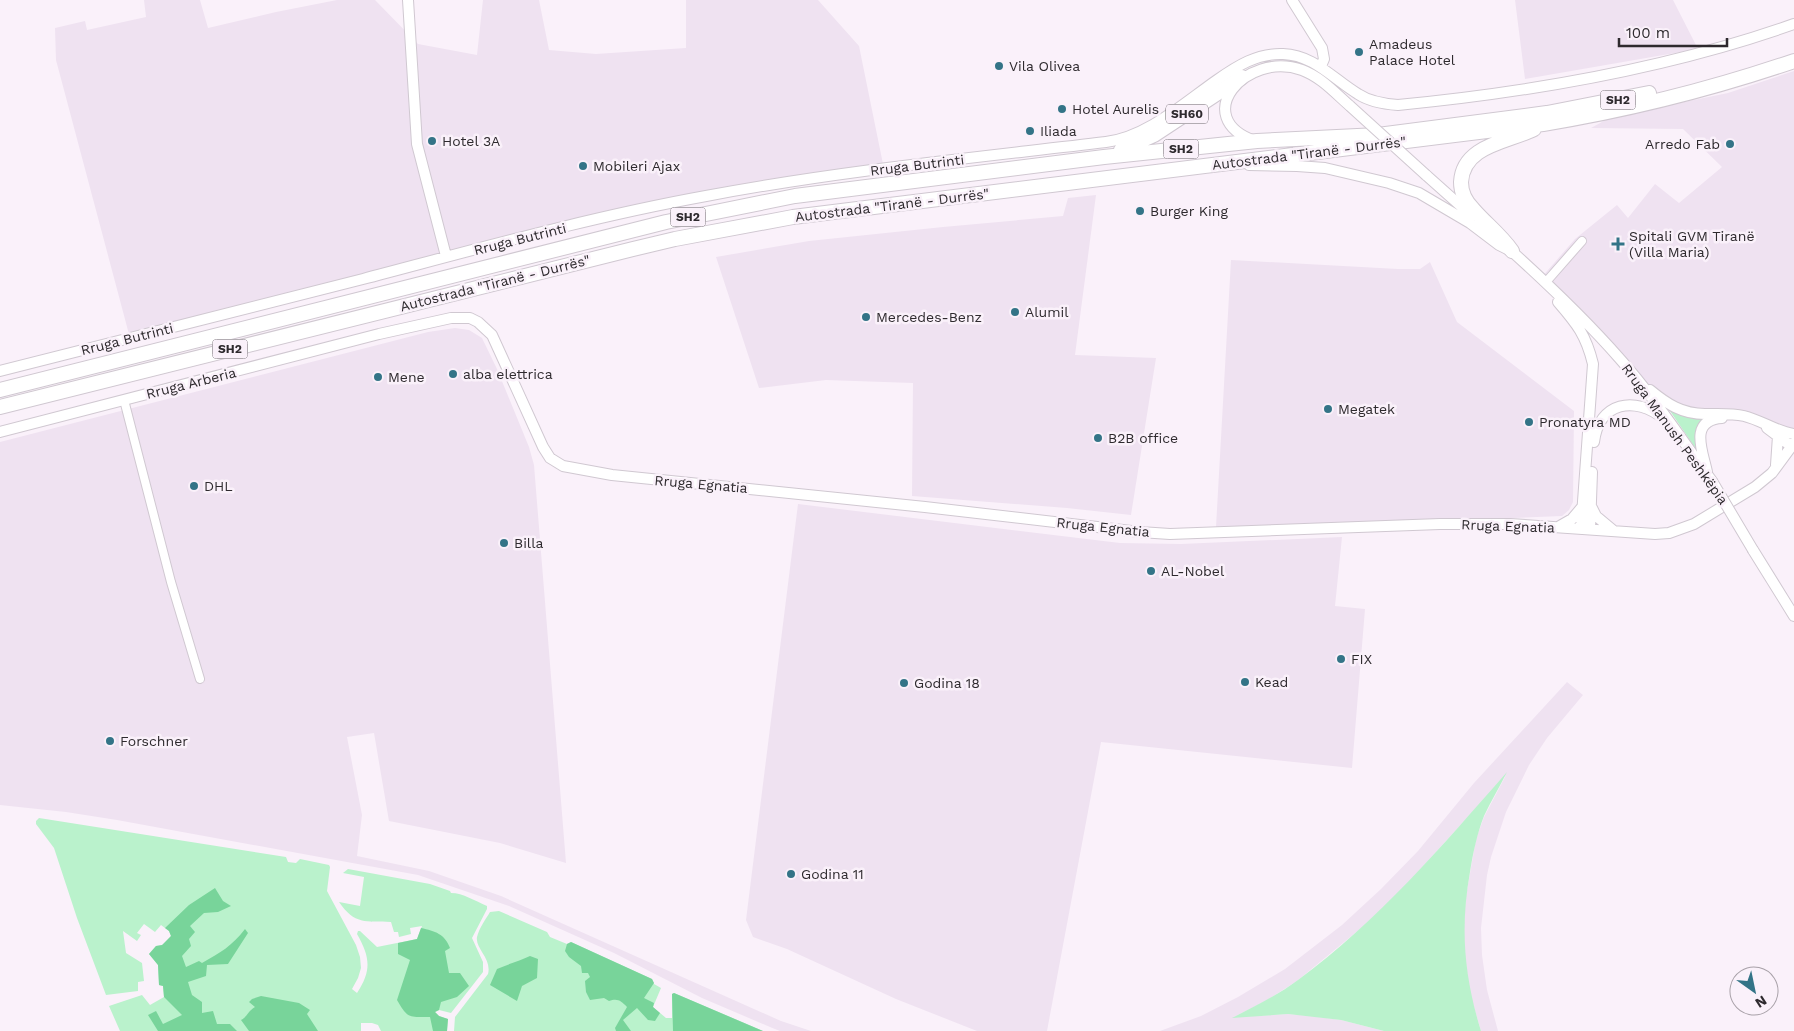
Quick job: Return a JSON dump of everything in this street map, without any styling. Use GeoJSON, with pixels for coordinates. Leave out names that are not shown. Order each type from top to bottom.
{"type":"FeatureCollection","features":[{"type":"Feature","properties":{"kind":"highway","name":"Autostrada \"Tiranë - Durrës\""},"geometry":{"type":"LineString","coordinates":[[0,390],[666,222],[795,196],[1104,157],[1257,141],[1378,134],[1547,113],[1605,103],[1686,84],[1794,52]]}},
{"type":"Feature","properties":{"kind":"highway","name":"Autostrada \"Tiranë - Durrës\""},"geometry":{"type":"LineString","coordinates":[[0,407],[675,239],[793,217],[1543,124],[1597,115],[1689,93],[1794,61]]}},
{"type":"Feature","properties":{"kind":"highway","name":"SH60"},"geometry":{"type":"LineString","coordinates":[[1128,142],[1154,135],[1242,78]]}},
{"type":"Feature","properties":{"kind":"highway"},"geometry":{"type":"LineString","coordinates":[[1512,251],[1503,238],[1472,209],[1467,201],[1461,186],[1463,170],[1469,160],[1481,150],[1519,136],[1543,124]]}},
{"type":"Feature","properties":{"kind":"highway"},"geometry":{"type":"LineString","coordinates":[[1104,157],[1128,142]]}},
{"type":"Feature","properties":{"kind":"main road"},"geometry":{"type":"LineString","coordinates":[[408,0],[417,144],[446,256]]}},
{"type":"Feature","properties":{"kind":"main road"},"geometry":{"type":"LineString","coordinates":[[1292,0],[1322,48],[1324,60],[1321,66]]}},
{"type":"Feature","properties":{"kind":"main road","name":"Rruga Butrinti"},"geometry":{"type":"LineString","coordinates":[[0,371],[446,256],[631,211],[781,182],[1048,149],[1128,142],[1233,69],[1254,58],[1271,54],[1290,54],[1307,59],[1321,66],[1359,95],[1376,102],[1398,105],[1530,88],[1628,70],[1708,50],[1794,24]]}},
{"type":"Feature","properties":{"kind":"main road","name":"Rruga Manush Peshkëpia"},"geometry":{"type":"LineString","coordinates":[[1242,78],[1260,69],[1280,66],[1303,70],[1322,81],[1512,251],[1577,312],[1638,380],[1710,478],[1794,616]]}},
{"type":"Feature","properties":{"kind":"main road"},"geometry":{"type":"LineString","coordinates":[[1242,78],[1228,95],[1226,112],[1229,120],[1238,132],[1257,141]]}},
{"type":"Feature","properties":{"kind":"main road"},"geometry":{"type":"LineString","coordinates":[[1230,163],[1250,166],[1325,168],[1389,182],[1418,193],[1470,223],[1499,245],[1512,251]]}},
{"type":"Feature","properties":{"kind":"main road"},"geometry":{"type":"LineString","coordinates":[[1546,282],[1553,296],[1580,328],[1588,345],[1593,364],[1586,529]]}},
{"type":"Feature","properties":{"kind":"main road","name":"Rruga Arberia"},"geometry":{"type":"LineString","coordinates":[[0,432],[379,334],[451,318],[470,318]]}},
{"type":"Feature","properties":{"kind":"main road","name":"Rruga Egnatia"},"geometry":{"type":"LineString","coordinates":[[470,318],[486,328],[497,342],[539,439],[550,458],[562,466],[585,471],[663,481],[935,508],[1140,532],[1170,534],[1510,524],[1656,534],[1669,533],[1687,528],[1755,487],[1768,477],[1794,441]]}},
{"type":"Feature","properties":{"kind":"main road"},"geometry":{"type":"LineString","coordinates":[[1638,380],[1665,402],[1682,411],[1700,414],[1732,414],[1761,421],[1776,432],[1778,455],[1775,468]]}},
{"type":"Feature","properties":{"kind":"main road"},"geometry":{"type":"LineString","coordinates":[[1558,527],[1572,519],[1587,505],[1595,434],[1604,416],[1622,405],[1636,405],[1658,414],[1674,428]]}},
{"type":"Feature","properties":{"kind":"main road"},"geometry":{"type":"LineString","coordinates":[[1710,478],[1700,437],[1703,427],[1710,421],[1720,418],[1755,423],[1794,441]]}},
{"type":"Feature","properties":{"kind":"main road"},"geometry":{"type":"LineString","coordinates":[[1587,505],[1596,516],[1614,530]]}},
{"type":"Feature","properties":{"kind":"street"},"geometry":{"type":"LineString","coordinates":[[1546,282],[1582,241]]}},
{"type":"Feature","properties":{"kind":"street"},"geometry":{"type":"LineString","coordinates":[[124,400],[171,582],[200,679]]}},
{"type":"Feature","properties":{"kind":"shaded area"},"geometry":{"type":"Polygon","coordinates":[[[144,0],[200,0],[208,28],[337,0],[375,0],[418,44],[477,55],[483,0],[539,0],[549,50],[596,54],[686,48],[686,0],[818,0],[859,46],[884,169],[704,196],[130,338],[56,60],[55,28],[85,21],[87,30],[146,17],[144,0]]]}},
{"type":"Feature","properties":{"kind":"shaded area"},"geometry":{"type":"Polygon","coordinates":[[[1515,0],[1673,0],[1698,49],[1525,79],[1515,0]]]}},
{"type":"Feature","properties":{"kind":"shaded area"},"geometry":{"type":"Polygon","coordinates":[[[1794,71],[1794,434],[1769,424],[1707,414],[1665,402],[1541,278],[1575,239],[1617,205],[1628,218],[1655,184],[1679,203],[1722,167],[1683,129],[1591,128],[1611,117],[1728,93],[1794,71]]]}},
{"type":"Feature","properties":{"kind":"shaded area"},"geometry":{"type":"Polygon","coordinates":[[[1096,195],[1075,355],[1156,358],[1131,515],[912,496],[913,383],[826,380],[759,388],[716,257],[809,241],[1063,216],[1068,198],[1096,195]]]}},
{"type":"Feature","properties":{"kind":"shaded area"},"geometry":{"type":"Polygon","coordinates":[[[1231,260],[1398,269],[1420,269],[1430,262],[1457,322],[1574,411],[1573,502],[1569,510],[1562,516],[1301,527],[1300,525],[1216,527],[1231,260]]]}},
{"type":"Feature","properties":{"kind":"shaded area"},"geometry":{"type":"Polygon","coordinates":[[[455,328],[469,330],[482,338],[529,447],[534,465],[566,863],[500,843],[389,821],[374,733],[347,737],[362,815],[357,856],[429,871],[501,896],[781,1021],[811,1031],[780,1031],[702,998],[614,953],[509,906],[418,875],[117,820],[0,805],[0,442],[428,332],[455,328]]]}},
{"type":"Feature","properties":{"kind":"shaded area"},"geometry":{"type":"Polygon","coordinates":[[[798,504],[1120,543],[1181,544],[1342,537],[1335,606],[1365,609],[1352,768],[1101,742],[1047,1031],[977,1031],[896,999],[787,949],[753,937],[746,920],[798,504]]]}},
{"type":"Feature","properties":{"kind":"shaded area"},"geometry":{"type":"Polygon","coordinates":[[[1567,682],[1583,695],[1547,738],[1529,765],[1506,812],[1487,875],[1481,928],[1482,955],[1487,990],[1498,1031],[1481,1031],[1469,990],[1464,947],[1464,923],[1466,896],[1476,839],[1484,817],[1506,775],[1395,897],[1360,929],[1297,981],[1264,1002],[1234,1017],[1288,1014],[1312,1016],[1341,1020],[1384,1031],[1160,1031],[1201,1016],[1238,997],[1285,969],[1342,925],[1418,851],[1474,783],[1567,682]]]}},
{"type":"Feature","properties":{"kind":"green space"},"geometry":{"type":"Polygon","coordinates":[[[1668,408],[1703,418],[1696,438],[1696,449],[1668,408]]]}},
{"type":"Feature","properties":{"kind":"green space"},"geometry":{"type":"Polygon","coordinates":[[[1507,772],[1487,810],[1477,837],[1467,893],[1465,952],[1475,1011],[1481,1031],[1384,1031],[1341,1020],[1288,1014],[1232,1018],[1290,985],[1355,933],[1408,882],[1507,772]]]}},
{"type":"Feature","properties":{"kind":"green space"},"geometry":{"type":"Polygon","coordinates":[[[39,818],[286,857],[288,862],[296,863],[300,859],[329,865],[327,891],[356,945],[360,957],[361,968],[352,989],[357,993],[362,985],[368,964],[365,950],[357,934],[358,931],[377,947],[417,939],[422,926],[410,928],[411,934],[399,937],[398,932],[394,932],[391,922],[361,920],[350,915],[339,902],[360,906],[364,877],[343,873],[348,869],[430,884],[451,893],[456,893],[487,906],[472,938],[483,962],[483,972],[451,1013],[439,1010],[435,1012],[439,1016],[448,1019],[447,1031],[381,1031],[378,1025],[361,1023],[361,1031],[120,1031],[109,1006],[142,995],[150,1005],[164,997],[163,986],[159,985],[158,965],[149,954],[156,946],[163,945],[171,936],[169,931],[161,925],[155,932],[144,924],[137,933],[141,935],[137,941],[123,931],[126,953],[142,963],[144,981],[138,982],[138,991],[106,995],[77,918],[54,848],[36,824],[39,818]]]}},
{"type":"Feature","properties":{"kind":"green space"},"geometry":{"type":"Polygon","coordinates":[[[215,888],[223,901],[231,906],[218,912],[204,913],[190,926],[195,932],[189,939],[191,946],[182,956],[186,967],[199,961],[202,963],[225,949],[245,929],[248,933],[228,964],[207,965],[206,976],[188,982],[192,995],[202,1002],[202,1013],[213,1011],[217,1024],[230,1024],[237,1031],[158,1031],[148,1015],[156,1011],[163,1024],[182,1015],[164,997],[163,986],[159,985],[158,965],[149,954],[156,946],[162,945],[171,936],[165,928],[189,905],[215,888]]]}},
{"type":"Feature","properties":{"kind":"green space"},"geometry":{"type":"Polygon","coordinates":[[[499,911],[547,932],[550,937],[567,944],[571,942],[652,979],[654,984],[661,988],[653,1007],[666,1018],[672,1018],[672,994],[674,993],[763,1031],[454,1031],[455,1017],[488,974],[488,963],[478,946],[477,937],[490,912],[499,911]]]}},
{"type":"Feature","properties":{"kind":"green space"},"geometry":{"type":"Polygon","coordinates":[[[421,928],[435,932],[445,939],[450,948],[445,951],[449,973],[460,973],[469,986],[457,997],[441,1002],[439,1010],[435,1012],[439,1016],[448,1019],[447,1031],[433,1031],[430,1017],[410,1016],[404,1011],[397,1000],[410,960],[398,954],[398,943],[417,939],[421,928]]]}},
{"type":"Feature","properties":{"kind":"green space"},"geometry":{"type":"Polygon","coordinates":[[[571,942],[652,979],[654,983],[644,998],[654,1003],[653,1007],[660,1013],[655,1021],[648,1020],[637,1008],[623,1020],[631,1031],[616,1031],[615,1028],[627,1007],[617,1000],[609,1001],[604,998],[590,1000],[586,992],[585,981],[590,977],[588,973],[582,973],[581,966],[569,957],[565,951],[567,944],[571,942]]]}},
{"type":"Feature","properties":{"kind":"green space"},"geometry":{"type":"Polygon","coordinates":[[[530,956],[538,959],[537,978],[522,986],[517,1001],[490,985],[497,969],[530,956]]]}},
{"type":"Feature","properties":{"kind":"green space"},"geometry":{"type":"Polygon","coordinates":[[[674,993],[763,1031],[673,1031],[672,994],[674,993]]]}},
{"type":"Feature","properties":{"kind":"green space"},"geometry":{"type":"Polygon","coordinates":[[[261,996],[299,1003],[310,1010],[307,1014],[318,1031],[249,1031],[241,1020],[255,1007],[249,1002],[261,996]]]}},
{"type":"Feature","properties":{"kind":"place","name":"Amadeus Palace Hotel"},"geometry":{"type":"Point","coordinates":[1359,52]}},
{"type":"Feature","properties":{"kind":"place","name":"Vila Olivea"},"geometry":{"type":"Point","coordinates":[999,66]}},
{"type":"Feature","properties":{"kind":"place","name":"Hotel Aurelis"},"geometry":{"type":"Point","coordinates":[1062,109]}},
{"type":"Feature","properties":{"kind":"place","name":"Iliada"},"geometry":{"type":"Point","coordinates":[1030,131]}},
{"type":"Feature","properties":{"kind":"place","name":"Hotel 3A"},"geometry":{"type":"Point","coordinates":[432,141]}},
{"type":"Feature","properties":{"kind":"place","name":"Arredo Fab"},"geometry":{"type":"Point","coordinates":[1730,144]}},
{"type":"Feature","properties":{"kind":"place","name":"Mobileri Ajax"},"geometry":{"type":"Point","coordinates":[583,166]}},
{"type":"Feature","properties":{"kind":"place","name":"Burger King"},"geometry":{"type":"Point","coordinates":[1140,211]}},
{"type":"Feature","properties":{"kind":"place","name":"Spitali GVM Tiranë (Villa Maria)"},"geometry":{"type":"Point","coordinates":[1618,244]}},
{"type":"Feature","properties":{"kind":"place","name":"Alumil"},"geometry":{"type":"Point","coordinates":[1015,312]}},
{"type":"Feature","properties":{"kind":"place","name":"Mercedes-Benz"},"geometry":{"type":"Point","coordinates":[866,317]}},
{"type":"Feature","properties":{"kind":"place","name":"alba elettrica"},"geometry":{"type":"Point","coordinates":[453,374]}},
{"type":"Feature","properties":{"kind":"place","name":"Mene"},"geometry":{"type":"Point","coordinates":[378,377]}},
{"type":"Feature","properties":{"kind":"place","name":"Megatek"},"geometry":{"type":"Point","coordinates":[1328,409]}},
{"type":"Feature","properties":{"kind":"place","name":"Pronatyra MD"},"geometry":{"type":"Point","coordinates":[1529,422]}},
{"type":"Feature","properties":{"kind":"place","name":"B2B office"},"geometry":{"type":"Point","coordinates":[1098,438]}},
{"type":"Feature","properties":{"kind":"place","name":"DHL"},"geometry":{"type":"Point","coordinates":[194,486]}},
{"type":"Feature","properties":{"kind":"place","name":"Billa"},"geometry":{"type":"Point","coordinates":[504,543]}},
{"type":"Feature","properties":{"kind":"place","name":"AL-Nobel"},"geometry":{"type":"Point","coordinates":[1151,571]}},
{"type":"Feature","properties":{"kind":"place","name":"FIX"},"geometry":{"type":"Point","coordinates":[1341,659]}},
{"type":"Feature","properties":{"kind":"place","name":"Kead"},"geometry":{"type":"Point","coordinates":[1245,682]}},
{"type":"Feature","properties":{"kind":"place","name":"Godina 18"},"geometry":{"type":"Point","coordinates":[904,683]}},
{"type":"Feature","properties":{"kind":"place","name":"Forschner"},"geometry":{"type":"Point","coordinates":[110,741]}},
{"type":"Feature","properties":{"kind":"place","name":"Godina 11"},"geometry":{"type":"Point","coordinates":[791,874]}}]}
